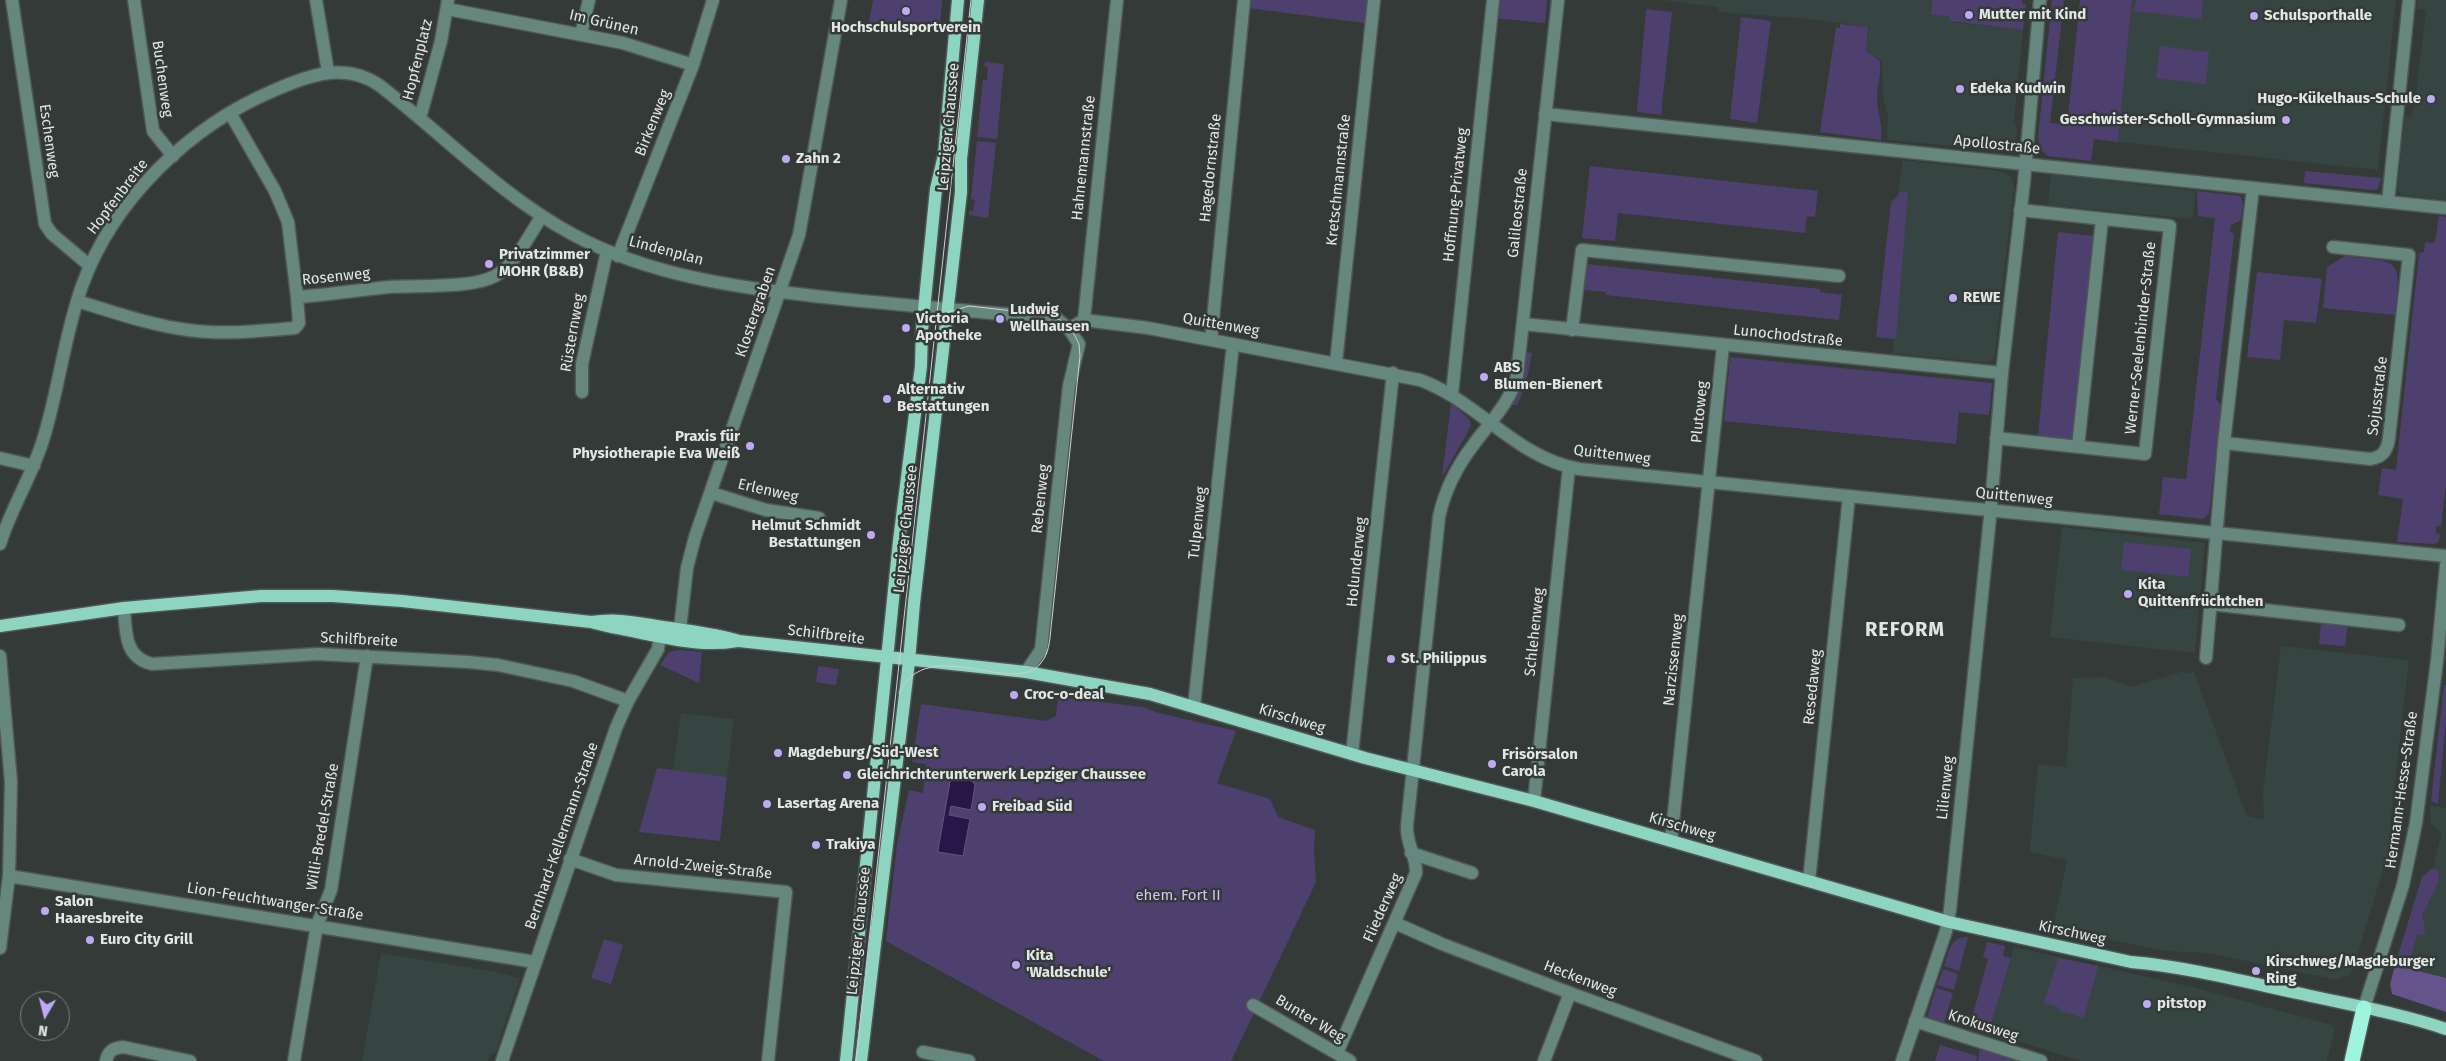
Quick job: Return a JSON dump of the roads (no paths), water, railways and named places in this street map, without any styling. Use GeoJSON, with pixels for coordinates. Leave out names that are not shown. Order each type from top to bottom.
{"type":"FeatureCollection","features":[{"type":"Feature","properties":{"kind":"highway"},"geometry":{"type":"LineString","coordinates":[[2352,1061],[2364,1008]]}},
{"type":"Feature","properties":{"kind":"main road","name":"Leipziger Chaussee"},"geometry":{"type":"LineString","coordinates":[[846,1061],[886,658],[921,366],[924,308],[936,189],[944,155],[958,0]]}},
{"type":"Feature","properties":{"kind":"main road","name":"Leipziger Chaussee"},"geometry":{"type":"LineString","coordinates":[[861,1061],[909,661],[961,192],[961,159],[978,0]]}},
{"type":"Feature","properties":{"kind":"main road","name":"Schilfbreite"},"geometry":{"type":"LineString","coordinates":[[0,626],[124,608],[261,596],[333,596],[402,601],[591,622],[614,629],[641,633],[680,629],[717,634],[739,640],[909,661]]}},
{"type":"Feature","properties":{"kind":"main road","name":"Schilfbreite"},"geometry":{"type":"LineString","coordinates":[[661,632],[716,645],[739,640]]}},
{"type":"Feature","properties":{"kind":"main road","name":"Kirschweg"},"geometry":{"type":"LineString","coordinates":[[909,661],[1026,672],[1126,689],[1194,706],[1352,754],[1534,800],[1949,922],[2131,962],[2180,969],[2364,1008],[2446,1029]]}},
{"type":"Feature","properties":{"kind":"street","name":"Eschenweg"},"geometry":{"type":"LineString","coordinates":[[12,0],[45,224],[52,234],[90,266]]}},
{"type":"Feature","properties":{"kind":"street","name":"Buchenweg"},"geometry":{"type":"LineString","coordinates":[[134,0],[153,131],[172,156]]}},
{"type":"Feature","properties":{"kind":"street"},"geometry":{"type":"LineString","coordinates":[[316,0],[328,72]]}},
{"type":"Feature","properties":{"kind":"street"},"geometry":{"type":"LineString","coordinates":[[581,34],[589,0]]}},
{"type":"Feature","properties":{"kind":"street","name":"Birkenweg"},"geometry":{"type":"LineString","coordinates":[[612,254],[693,65],[713,0]]}},
{"type":"Feature","properties":{"kind":"street","name":"Klostergraben"},"geometry":{"type":"LineString","coordinates":[[680,629],[687,568],[800,229],[840,0]]}},
{"type":"Feature","properties":{"kind":"street","name":"Hahnemannstraße"},"geometry":{"type":"LineString","coordinates":[[1084,320],[1117,0]]}},
{"type":"Feature","properties":{"kind":"street","name":"Hagedornstraße"},"geometry":{"type":"LineString","coordinates":[[1210,340],[1244,0]]}},
{"type":"Feature","properties":{"kind":"street","name":"Kretschmannstraße"},"geometry":{"type":"LineString","coordinates":[[1336,363],[1374,0]]}},
{"type":"Feature","properties":{"kind":"street","name":"Hoffnung-Privatweg"},"geometry":{"type":"LineString","coordinates":[[1452,394],[1493,0]]}},
{"type":"Feature","properties":{"kind":"street","name":"Galileostraße"},"geometry":{"type":"LineString","coordinates":[[1490,422],[1506,402],[1515,382],[1558,0]]}},
{"type":"Feature","properties":{"kind":"street"},"geometry":{"type":"LineString","coordinates":[[1991,511],[2002,373],[2025,164],[2040,0]]}},
{"type":"Feature","properties":{"kind":"street"},"geometry":{"type":"LineString","coordinates":[[2388,202],[2409,0]]}},
{"type":"Feature","properties":{"kind":"street","name":"Im Grünen"},"geometry":{"type":"LineString","coordinates":[[447,4],[637,46],[693,65]]}},
{"type":"Feature","properties":{"kind":"street","name":"Hopfenplatz"},"geometry":{"type":"LineString","coordinates":[[328,72],[348,72],[367,78],[420,118],[441,41],[447,4]]}},
{"type":"Feature","properties":{"kind":"street","name":"Hopfenbreite"},"geometry":{"type":"LineString","coordinates":[[0,544],[34,466],[51,413],[77,301],[90,266],[106,236],[147,182],[172,156],[230,113],[280,88],[328,72]]}},
{"type":"Feature","properties":{"kind":"street"},"geometry":{"type":"LineString","coordinates":[[230,113],[275,191],[288,222],[297,297]]}},
{"type":"Feature","properties":{"kind":"street","name":"Apollostraße"},"geometry":{"type":"LineString","coordinates":[[1546,114],[2446,208]]}},
{"type":"Feature","properties":{"kind":"street","name":"Lindenplan"},"geometry":{"type":"LineString","coordinates":[[420,118],[482,173],[542,216],[612,254],[663,269],[780,292],[947,309]]}},
{"type":"Feature","properties":{"kind":"street"},"geometry":{"type":"LineString","coordinates":[[2206,658],[2224,443],[2253,188]]}},
{"type":"Feature","properties":{"kind":"street","name":"Werner-Seelenbinder-Straße"},"geometry":{"type":"LineString","coordinates":[[1996,438],[2145,454],[2170,226],[2020,210]]}},
{"type":"Feature","properties":{"kind":"street","name":"Rosenweg"},"geometry":{"type":"LineString","coordinates":[[77,301],[167,326],[202,331],[238,332],[296,328],[299,323],[297,297],[486,280],[498,274],[508,265],[542,216]]}},
{"type":"Feature","properties":{"kind":"street"},"geometry":{"type":"LineString","coordinates":[[2078,447],[2102,219]]}},
{"type":"Feature","properties":{"kind":"street","name":"Sojusstraße"},"geometry":{"type":"LineString","coordinates":[[2224,443],[2370,459],[2380,456],[2386,450],[2409,255],[2333,247]]}},
{"type":"Feature","properties":{"kind":"street"},"geometry":{"type":"LineString","coordinates":[[1572,330],[1582,250],[1839,276]]}},
{"type":"Feature","properties":{"kind":"street","name":"Rüsternweg"},"geometry":{"type":"LineString","coordinates":[[582,392],[582,364],[612,254]]}},
{"type":"Feature","properties":{"kind":"street"},"geometry":{"type":"LineString","coordinates":[[947,309],[1056,318],[1069,328],[1084,320]]}},
{"type":"Feature","properties":{"kind":"street","name":"Quittenweg"},"geometry":{"type":"LineString","coordinates":[[1084,320],[1233,344],[1393,373],[1420,380],[1452,394],[1529,450],[1569,467],[2446,556]]}},
{"type":"Feature","properties":{"kind":"street","name":"Lunochodstraße"},"geometry":{"type":"LineString","coordinates":[[1523,324],[1723,346],[2002,373]]}},
{"type":"Feature","properties":{"kind":"street","name":"Rebenweg"},"geometry":{"type":"LineString","coordinates":[[1026,672],[1041,650],[1069,386],[1079,344],[1069,328]]}},
{"type":"Feature","properties":{"kind":"street","name":"Tulpenweg"},"geometry":{"type":"LineString","coordinates":[[1194,706],[1233,344]]}},
{"type":"Feature","properties":{"kind":"street","name":"Plutoweg"},"geometry":{"type":"LineString","coordinates":[[1708,482],[1723,346]]}},
{"type":"Feature","properties":{"kind":"street","name":"Holunderweg"},"geometry":{"type":"LineString","coordinates":[[1352,754],[1393,373]]}},
{"type":"Feature","properties":{"kind":"street"},"geometry":{"type":"LineString","coordinates":[[1412,770],[1442,505],[1455,472],[1490,422]]}},
{"type":"Feature","properties":{"kind":"street"},"geometry":{"type":"LineString","coordinates":[[0,458],[34,466]]}},
{"type":"Feature","properties":{"kind":"street","name":"Schlehenweg"},"geometry":{"type":"LineString","coordinates":[[1534,800],[1569,467]]}},
{"type":"Feature","properties":{"kind":"street","name":"Narzissenweg"},"geometry":{"type":"LineString","coordinates":[[1671,841],[1708,482]]}},
{"type":"Feature","properties":{"kind":"street","name":"Erlenweg"},"geometry":{"type":"LineString","coordinates":[[711,492],[766,510],[819,518]]}},
{"type":"Feature","properties":{"kind":"street","name":"Resedaweg"},"geometry":{"type":"LineString","coordinates":[[1809,881],[1849,496]]}},
{"type":"Feature","properties":{"kind":"street","name":"Lilienweg"},"geometry":{"type":"LineString","coordinates":[[1902,1061],[1949,922],[1991,511]]}},
{"type":"Feature","properties":{"kind":"street","name":"Hermann-Hesse-Straße"},"geometry":{"type":"LineString","coordinates":[[2364,1008],[2407,869],[2420,800],[2441,661],[2446,565]]}},
{"type":"Feature","properties":{"kind":"street"},"geometry":{"type":"LineString","coordinates":[[2210,604],[2399,625]]}},
{"type":"Feature","properties":{"kind":"street","name":"Schilfbreite"},"geometry":{"type":"LineString","coordinates":[[124,608],[127,644],[141,661],[152,664],[318,654],[498,665],[573,681],[628,701]]}},
{"type":"Feature","properties":{"kind":"street","name":"Bernhard-Kellermann-Straße"},"geometry":{"type":"LineString","coordinates":[[502,1061],[616,728],[628,701],[658,649],[661,632]]}},
{"type":"Feature","properties":{"kind":"street"},"geometry":{"type":"LineString","coordinates":[[0,656],[10,775],[9,876],[0,948]]}},
{"type":"Feature","properties":{"kind":"street","name":"Willi-Bredel-Straße"},"geometry":{"type":"LineString","coordinates":[[294,1061],[317,925],[330,890],[367,656]]}},
{"type":"Feature","properties":{"kind":"street","name":"Fliederweg"},"geometry":{"type":"LineString","coordinates":[[1337,1053],[1416,874],[1416,865],[1406,831],[1412,770]]}},
{"type":"Feature","properties":{"kind":"street"},"geometry":{"type":"LineString","coordinates":[[1411,853],[1472,873]]}},
{"type":"Feature","properties":{"kind":"street","name":"Arnold-Zweig-Straße"},"geometry":{"type":"LineString","coordinates":[[570,858],[616,875],[786,892],[768,1061]]}},
{"type":"Feature","properties":{"kind":"street","name":"Lion-Feuchtwanger-Straße"},"geometry":{"type":"LineString","coordinates":[[9,876],[535,962]]}},
{"type":"Feature","properties":{"kind":"street","name":"Heckenweg"},"geometry":{"type":"LineString","coordinates":[[1395,923],[1442,944],[1733,1057],[1756,1061]]}},
{"type":"Feature","properties":{"kind":"street"},"geometry":{"type":"LineString","coordinates":[[1544,1061],[1570,993]]}},
{"type":"Feature","properties":{"kind":"street","name":"Bunter Weg"},"geometry":{"type":"LineString","coordinates":[[1253,1004],[1350,1061]]}},
{"type":"Feature","properties":{"kind":"street","name":"Krokusweg"},"geometry":{"type":"LineString","coordinates":[[1916,1021],[2041,1061]]}},
{"type":"Feature","properties":{"kind":"street"},"geometry":{"type":"LineString","coordinates":[[106,1061],[110,1052],[123,1047],[190,1061]]}},
{"type":"Feature","properties":{"kind":"street"},"geometry":{"type":"LineString","coordinates":[[923,1052],[969,1061]]}},
{"type":"Feature","properties":{"kind":"tram line"},"geometry":{"type":"LineString","coordinates":[[856,1061],[971,0]]}},
{"type":"Feature","properties":{"kind":"tram line"},"geometry":{"type":"LineString","coordinates":[[899,693],[912,676],[929,668],[949,666],[1012,674],[1029,672],[1041,663],[1047,653],[1080,356],[1079,344],[1072,330],[1062,321],[1049,315],[969,306],[949,312],[937,325]]}},
{"type":"Feature","properties":{"kind":"place","name":"Hochschulsportverein"},"geometry":{"type":"Point","coordinates":[906,11]}},
{"type":"Feature","properties":{"kind":"place","name":"Mutter mit Kind"},"geometry":{"type":"Point","coordinates":[1969,15]}},
{"type":"Feature","properties":{"kind":"place","name":"Schulsporthalle"},"geometry":{"type":"Point","coordinates":[2254,16]}},
{"type":"Feature","properties":{"kind":"place","name":"Edeka Kudwin"},"geometry":{"type":"Point","coordinates":[1960,89]}},
{"type":"Feature","properties":{"kind":"place","name":"Hugo-Kükelhaus-Schule"},"geometry":{"type":"Point","coordinates":[2431,99]}},
{"type":"Feature","properties":{"kind":"place","name":"Geschwister-Scholl-Gymnasium"},"geometry":{"type":"Point","coordinates":[2286,120]}},
{"type":"Feature","properties":{"kind":"place","name":"Zahn 2"},"geometry":{"type":"Point","coordinates":[786,159]}},
{"type":"Feature","properties":{"kind":"place","name":"Privatzimmer MOHR (B&B)"},"geometry":{"type":"Point","coordinates":[489,264]}},
{"type":"Feature","properties":{"kind":"place","name":"REWE"},"geometry":{"type":"Point","coordinates":[1953,298]}},
{"type":"Feature","properties":{"kind":"place","name":"Ludwig Wellhausen"},"geometry":{"type":"Point","coordinates":[1000,319]}},
{"type":"Feature","properties":{"kind":"place","name":"Victoria Apotheke"},"geometry":{"type":"Point","coordinates":[906,328]}},
{"type":"Feature","properties":{"kind":"place","name":"ABS Blumen-Bienert"},"geometry":{"type":"Point","coordinates":[1484,377]}},
{"type":"Feature","properties":{"kind":"place","name":"Alternativ Bestattungen"},"geometry":{"type":"Point","coordinates":[887,399]}},
{"type":"Feature","properties":{"kind":"place","name":"Praxis für Physiotherapie Eva Weiß"},"geometry":{"type":"Point","coordinates":[750,446]}},
{"type":"Feature","properties":{"kind":"place","name":"Helmut Schmidt Bestattungen"},"geometry":{"type":"Point","coordinates":[871,535]}},
{"type":"Feature","properties":{"kind":"place","name":"Kita Quittenfrüchtchen"},"geometry":{"type":"Point","coordinates":[2128,594]}},
{"type":"Feature","properties":{"kind":"place","name":"St. Philippus"},"geometry":{"type":"Point","coordinates":[1391,659]}},
{"type":"Feature","properties":{"kind":"place","name":"Croc-o-deal"},"geometry":{"type":"Point","coordinates":[1014,695]}},
{"type":"Feature","properties":{"kind":"place","name":"Magdeburg/Süd-West"},"geometry":{"type":"Point","coordinates":[778,753]}},
{"type":"Feature","properties":{"kind":"place","name":"Frisörsalon Carola"},"geometry":{"type":"Point","coordinates":[1492,764]}},
{"type":"Feature","properties":{"kind":"place","name":"Gleichrichterunterwerk Lepziger Chaussee"},"geometry":{"type":"Point","coordinates":[847,775]}},
{"type":"Feature","properties":{"kind":"place","name":"Lasertag Arena"},"geometry":{"type":"Point","coordinates":[767,804]}},
{"type":"Feature","properties":{"kind":"place","name":"Freibad Süd"},"geometry":{"type":"Point","coordinates":[982,807]}},
{"type":"Feature","properties":{"kind":"place","name":"Trakiya"},"geometry":{"type":"Point","coordinates":[816,845]}},
{"type":"Feature","properties":{"kind":"place","name":"Salon Haaresbreite"},"geometry":{"type":"Point","coordinates":[45,911]}},
{"type":"Feature","properties":{"kind":"place","name":"Euro City Grill"},"geometry":{"type":"Point","coordinates":[90,940]}},
{"type":"Feature","properties":{"kind":"place","name":"Kita 'Waldschule'"},"geometry":{"type":"Point","coordinates":[1016,965]}},
{"type":"Feature","properties":{"kind":"place","name":"Kirschweg/Magdeburger Ring"},"geometry":{"type":"Point","coordinates":[2256,971]}},
{"type":"Feature","properties":{"kind":"place","name":"pitstop"},"geometry":{"type":"Point","coordinates":[2147,1004]}},
{"type":"Feature","properties":{"kind":"district","name":"REFORM"},"geometry":{"type":"Point","coordinates":[1905,630]}},
{"type":"Feature","properties":{"kind":"park label","name":"ehem. Fort II"},"geometry":{"type":"Point","coordinates":[1178,896]}}]}
